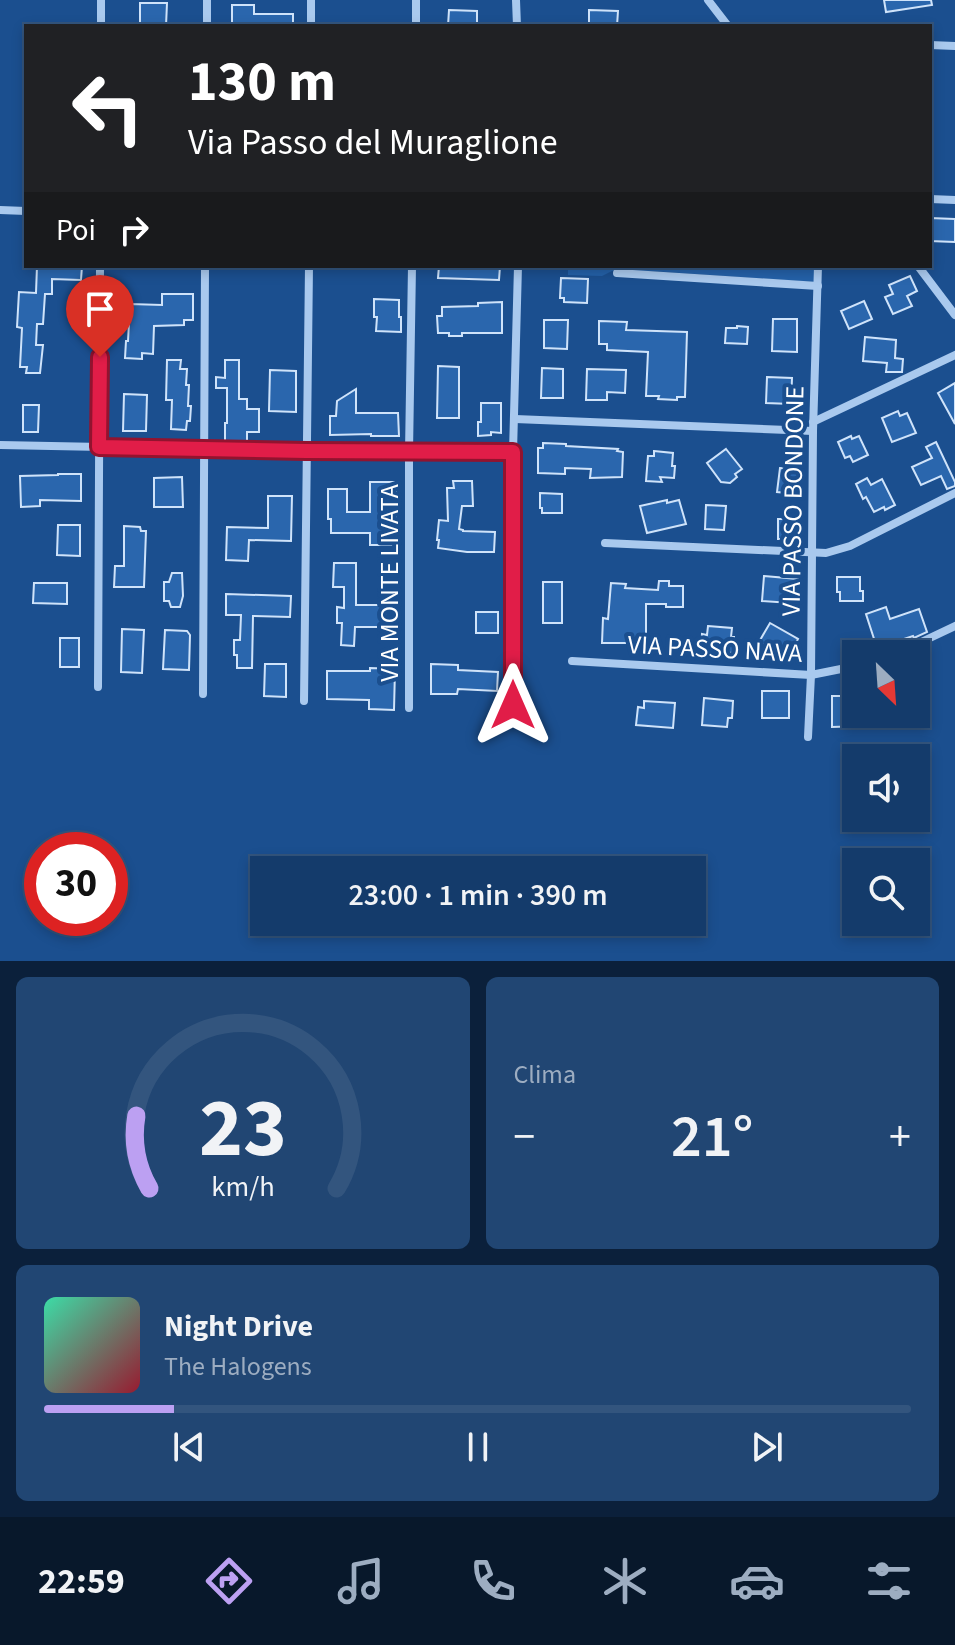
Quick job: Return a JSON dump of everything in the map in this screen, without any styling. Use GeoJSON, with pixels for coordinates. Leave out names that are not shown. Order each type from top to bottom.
{"type":"FeatureCollection","features":[{"type":"Feature","properties":{"kind":"street"},"geometry":{"type":"LineString","coordinates":[[101,0],[101,24]]}},
{"type":"Feature","properties":{"kind":"street"},"geometry":{"type":"LineString","coordinates":[[207,0],[207,24]]}},
{"type":"Feature","properties":{"kind":"street"},"geometry":{"type":"LineString","coordinates":[[311,0],[311,24]]}},
{"type":"Feature","properties":{"kind":"street"},"geometry":{"type":"LineString","coordinates":[[416,0],[416,24]]}},
{"type":"Feature","properties":{"kind":"street"},"geometry":{"type":"LineString","coordinates":[[516,0],[517,24]]}},
{"type":"Feature","properties":{"kind":"street"},"geometry":{"type":"LineString","coordinates":[[709,0],[727,24]]}},
{"type":"Feature","properties":{"kind":"street"},"geometry":{"type":"LineString","coordinates":[[932,45],[955,46]]}},
{"type":"Feature","properties":{"kind":"street"},"geometry":{"type":"LineString","coordinates":[[932,199],[955,200]]}},
{"type":"Feature","properties":{"kind":"street"},"geometry":{"type":"LineString","coordinates":[[0,210],[24,211]]}},
{"type":"Feature","properties":{"kind":"street"},"geometry":{"type":"LineString","coordinates":[[98,687],[100,268]]}},
{"type":"Feature","properties":{"kind":"street"},"geometry":{"type":"LineString","coordinates":[[203,694],[205,268]]}},
{"type":"Feature","properties":{"kind":"street"},"geometry":{"type":"LineString","coordinates":[[304,701],[309,268]]}},
{"type":"Feature","properties":{"kind":"street","name":"VIA MONTE LIVATA"},"geometry":{"type":"LineString","coordinates":[[409,708],[412,268]]}},
{"type":"Feature","properties":{"kind":"street"},"geometry":{"type":"LineString","coordinates":[[513,705],[513,452],[518,268]]}},
{"type":"Feature","properties":{"kind":"street","name":"VIA PASSO BONDONE"},"geometry":{"type":"LineString","coordinates":[[808,737],[818,268]]}},
{"type":"Feature","properties":{"kind":"street"},"geometry":{"type":"LineString","coordinates":[[920,268],[955,315]]}},
{"type":"Feature","properties":{"kind":"street"},"geometry":{"type":"LineString","coordinates":[[617,273],[818,286]]}},
{"type":"Feature","properties":{"kind":"street"},"geometry":{"type":"LineString","coordinates":[[515,419],[813,426],[955,355]]}},
{"type":"Feature","properties":{"kind":"street"},"geometry":{"type":"LineString","coordinates":[[0,445],[513,452]]}},
{"type":"Feature","properties":{"kind":"street"},"geometry":{"type":"LineString","coordinates":[[605,543],[832,552],[955,493]]}},
{"type":"Feature","properties":{"kind":"street"},"geometry":{"type":"LineString","coordinates":[[926,640],[955,626]]}},
{"type":"Feature","properties":{"kind":"street","name":"VIA PASSO NAVA"},"geometry":{"type":"LineString","coordinates":[[572,661],[811,675],[842,669]]}},
{"type":"Feature","properties":{"kind":"shaded area"},"geometry":{"type":"Polygon","coordinates":[[[568,268],[816,268],[814,282],[651,271],[612,271],[602,276],[568,275],[568,268]]]}},
{"type":"Feature","properties":{"kind":"building"},"geometry":{"type":"Polygon","coordinates":[[[884,0],[931,0],[932,5],[886,12],[884,0]]]}},
{"type":"Feature","properties":{"kind":"building"},"geometry":{"type":"Polygon","coordinates":[[[140,3],[167,3],[166,24],[140,24],[140,3]]]}},
{"type":"Feature","properties":{"kind":"building"},"geometry":{"type":"Polygon","coordinates":[[[232,5],[254,5],[254,14],[293,14],[293,24],[232,24],[232,5]]]}},
{"type":"Feature","properties":{"kind":"building"},"geometry":{"type":"Polygon","coordinates":[[[449,10],[477,11],[477,24],[448,24],[449,10]]]}},
{"type":"Feature","properties":{"kind":"building"},"geometry":{"type":"Polygon","coordinates":[[[589,10],[618,11],[617,24],[589,24],[589,10]]]}},
{"type":"Feature","properties":{"kind":"building"},"geometry":{"type":"Polygon","coordinates":[[[932,218],[955,219],[955,242],[932,241],[932,218]]]}},
{"type":"Feature","properties":{"kind":"building"},"geometry":{"type":"Polygon","coordinates":[[[37,268],[82,268],[81,280],[52,279],[52,294],[45,294],[43,324],[37,324],[36,345],[43,345],[40,373],[26,373],[27,367],[20,367],[22,328],[17,327],[19,292],[36,293],[37,268]]]}},
{"type":"Feature","properties":{"kind":"building"},"geometry":{"type":"Polygon","coordinates":[[[439,268],[500,268],[499,280],[438,278],[439,268]]]}},
{"type":"Feature","properties":{"kind":"building"},"geometry":{"type":"Polygon","coordinates":[[[910,276],[917,291],[907,296],[912,306],[893,314],[885,297],[893,294],[889,285],[910,276]]]}},
{"type":"Feature","properties":{"kind":"building"},"geometry":{"type":"Polygon","coordinates":[[[561,278],[588,279],[587,303],[564,302],[564,298],[560,298],[561,278]]]}},
{"type":"Feature","properties":{"kind":"building"},"geometry":{"type":"Polygon","coordinates":[[[162,294],[193,294],[193,320],[184,320],[184,325],[154,326],[153,354],[142,353],[142,359],[125,358],[130,304],[162,305],[162,294]]]}},
{"type":"Feature","properties":{"kind":"building"},"geometry":{"type":"Polygon","coordinates":[[[374,299],[399,300],[401,332],[376,331],[374,299]]]}},
{"type":"Feature","properties":{"kind":"building"},"geometry":{"type":"Polygon","coordinates":[[[864,301],[872,319],[849,329],[841,311],[864,301]]]}},
{"type":"Feature","properties":{"kind":"building"},"geometry":{"type":"Polygon","coordinates":[[[502,302],[502,333],[449,336],[449,333],[438,333],[437,316],[442,316],[442,307],[502,302]]]}},
{"type":"Feature","properties":{"kind":"building"},"geometry":{"type":"Polygon","coordinates":[[[773,319],[797,319],[797,352],[772,351],[773,319]]]}},
{"type":"Feature","properties":{"kind":"building"},"geometry":{"type":"Polygon","coordinates":[[[544,320],[568,320],[567,349],[544,348],[544,320]]]}},
{"type":"Feature","properties":{"kind":"building"},"geometry":{"type":"Polygon","coordinates":[[[599,321],[627,322],[626,330],[687,332],[685,397],[677,397],[677,400],[646,396],[648,352],[607,350],[607,344],[599,344],[599,321]]]}},
{"type":"Feature","properties":{"kind":"building"},"geometry":{"type":"Polygon","coordinates":[[[748,327],[747,344],[725,343],[726,328],[748,327]]]}},
{"type":"Feature","properties":{"kind":"building"},"geometry":{"type":"Polygon","coordinates":[[[865,337],[896,340],[895,358],[903,359],[902,372],[886,372],[887,363],[863,361],[865,337]]]}},
{"type":"Feature","properties":{"kind":"building"},"geometry":{"type":"Polygon","coordinates":[[[167,360],[181,360],[180,369],[187,369],[188,406],[191,406],[186,430],[171,429],[172,400],[166,400],[167,360]]]}},
{"type":"Feature","properties":{"kind":"building"},"geometry":{"type":"Polygon","coordinates":[[[225,360],[239,360],[239,399],[247,399],[247,409],[259,409],[259,432],[247,432],[247,443],[225,442],[227,388],[216,388],[216,377],[225,378],[225,360]]]}},
{"type":"Feature","properties":{"kind":"building"},"geometry":{"type":"Polygon","coordinates":[[[438,366],[459,367],[459,418],[437,418],[438,366]]]}},
{"type":"Feature","properties":{"kind":"building"},"geometry":{"type":"Polygon","coordinates":[[[542,368],[563,369],[563,398],[541,398],[542,368]]]}},
{"type":"Feature","properties":{"kind":"building"},"geometry":{"type":"Polygon","coordinates":[[[587,369],[626,370],[625,393],[607,392],[607,400],[586,400],[587,369]]]}},
{"type":"Feature","properties":{"kind":"building"},"geometry":{"type":"Polygon","coordinates":[[[270,370],[296,371],[296,412],[269,411],[270,370]]]}},
{"type":"Feature","properties":{"kind":"building"},"geometry":{"type":"Polygon","coordinates":[[[767,377],[792,378],[791,404],[766,403],[767,377]]]}},
{"type":"Feature","properties":{"kind":"building"},"geometry":{"type":"Polygon","coordinates":[[[955,383],[955,424],[938,393],[955,383]]]}},
{"type":"Feature","properties":{"kind":"building"},"geometry":{"type":"Polygon","coordinates":[[[356,389],[356,413],[398,413],[399,436],[330,435],[330,416],[336,416],[337,401],[356,389]]]}},
{"type":"Feature","properties":{"kind":"building"},"geometry":{"type":"Polygon","coordinates":[[[124,394],[147,395],[146,431],[123,431],[124,394]]]}},
{"type":"Feature","properties":{"kind":"building"},"geometry":{"type":"Polygon","coordinates":[[[481,403],[501,403],[501,433],[478,436],[481,403]]]}},
{"type":"Feature","properties":{"kind":"building"},"geometry":{"type":"Polygon","coordinates":[[[23,405],[39,405],[38,432],[23,432],[23,405]]]}},
{"type":"Feature","properties":{"kind":"building"},"geometry":{"type":"Polygon","coordinates":[[[898,411],[900,416],[907,413],[916,433],[892,442],[882,418],[898,411]]]}},
{"type":"Feature","properties":{"kind":"building"},"geometry":{"type":"Polygon","coordinates":[[[851,436],[852,439],[859,436],[868,455],[853,462],[850,456],[845,458],[838,442],[851,436]]]}},
{"type":"Feature","properties":{"kind":"building"},"geometry":{"type":"Polygon","coordinates":[[[936,442],[955,482],[955,486],[947,489],[941,476],[921,485],[912,467],[932,458],[926,447],[936,442]]]}},
{"type":"Feature","properties":{"kind":"building"},"geometry":{"type":"Polygon","coordinates":[[[543,443],[618,449],[623,452],[622,477],[590,478],[591,469],[565,468],[565,474],[538,473],[538,448],[543,448],[543,443]]]}},
{"type":"Feature","properties":{"kind":"building"},"geometry":{"type":"Polygon","coordinates":[[[726,449],[742,469],[730,483],[721,482],[707,463],[726,449]]]}},
{"type":"Feature","properties":{"kind":"building"},"geometry":{"type":"Polygon","coordinates":[[[654,451],[673,453],[674,478],[660,477],[662,482],[646,481],[648,456],[654,456],[654,451]]]}},
{"type":"Feature","properties":{"kind":"building"},"geometry":{"type":"Polygon","coordinates":[[[780,468],[801,470],[798,494],[777,492],[780,468]]]}},
{"type":"Feature","properties":{"kind":"building"},"geometry":{"type":"Polygon","coordinates":[[[81,474],[81,501],[40,500],[40,506],[21,507],[20,476],[81,474]]]}},
{"type":"Feature","properties":{"kind":"building"},"geometry":{"type":"Polygon","coordinates":[[[182,477],[183,507],[154,507],[154,478],[182,477]]]}},
{"type":"Feature","properties":{"kind":"building"},"geometry":{"type":"Polygon","coordinates":[[[867,478],[871,485],[882,479],[895,505],[874,512],[856,484],[867,478]]]}},
{"type":"Feature","properties":{"kind":"building"},"geometry":{"type":"Polygon","coordinates":[[[453,481],[472,481],[473,506],[462,506],[459,529],[495,532],[494,552],[438,548],[439,520],[448,521],[447,488],[454,488],[453,481]]]}},
{"type":"Feature","properties":{"kind":"building"},"geometry":{"type":"Polygon","coordinates":[[[370,482],[396,482],[396,545],[370,545],[370,533],[331,533],[328,489],[347,489],[347,512],[370,512],[370,482]]]}},
{"type":"Feature","properties":{"kind":"building"},"geometry":{"type":"Polygon","coordinates":[[[540,493],[562,494],[562,513],[542,513],[540,493]]]}},
{"type":"Feature","properties":{"kind":"building"},"geometry":{"type":"Polygon","coordinates":[[[268,496],[292,496],[291,541],[249,540],[248,561],[226,560],[227,527],[268,528],[268,496]]]}},
{"type":"Feature","properties":{"kind":"building"},"geometry":{"type":"Polygon","coordinates":[[[667,500],[667,503],[679,500],[686,524],[647,533],[640,506],[667,500]]]}},
{"type":"Feature","properties":{"kind":"building"},"geometry":{"type":"Polygon","coordinates":[[[706,505],[726,506],[724,530],[705,529],[706,505]]]}},
{"type":"Feature","properties":{"kind":"building"},"geometry":{"type":"Polygon","coordinates":[[[778,519],[795,519],[797,539],[778,539],[778,519]]]}},
{"type":"Feature","properties":{"kind":"building"},"geometry":{"type":"Polygon","coordinates":[[[58,525],[80,525],[80,556],[57,555],[58,525]]]}},
{"type":"Feature","properties":{"kind":"building"},"geometry":{"type":"Polygon","coordinates":[[[124,526],[140,527],[141,531],[146,531],[144,587],[114,587],[115,566],[124,566],[124,526]]]}},
{"type":"Feature","properties":{"kind":"building"},"geometry":{"type":"Polygon","coordinates":[[[334,563],[356,563],[356,605],[386,605],[385,627],[355,627],[354,646],[341,645],[342,623],[337,623],[337,607],[344,608],[344,587],[333,587],[334,563]]]}},
{"type":"Feature","properties":{"kind":"building"},"geometry":{"type":"Polygon","coordinates":[[[172,573],[182,573],[180,607],[171,607],[169,601],[164,601],[164,582],[169,582],[172,573]]]}},
{"type":"Feature","properties":{"kind":"building"},"geometry":{"type":"Polygon","coordinates":[[[764,576],[798,579],[797,592],[792,592],[791,603],[762,601],[764,576]]]}},
{"type":"Feature","properties":{"kind":"building"},"geometry":{"type":"Polygon","coordinates":[[[837,577],[860,577],[863,601],[840,601],[837,577]]]}},
{"type":"Feature","properties":{"kind":"building"},"geometry":{"type":"Polygon","coordinates":[[[659,581],[669,581],[669,586],[683,586],[683,607],[646,604],[646,640],[602,643],[603,618],[608,619],[611,583],[626,584],[625,588],[658,590],[659,581]]]}},
{"type":"Feature","properties":{"kind":"building"},"geometry":{"type":"Polygon","coordinates":[[[543,582],[562,582],[562,623],[543,623],[543,582]]]}},
{"type":"Feature","properties":{"kind":"building"},"geometry":{"type":"Polygon","coordinates":[[[34,583],[67,583],[67,604],[33,603],[34,583]]]}},
{"type":"Feature","properties":{"kind":"building"},"geometry":{"type":"Polygon","coordinates":[[[226,594],[291,596],[290,617],[253,616],[252,668],[237,668],[234,640],[240,640],[241,615],[226,615],[226,594]]]}},
{"type":"Feature","properties":{"kind":"building"},"geometry":{"type":"Polygon","coordinates":[[[886,607],[890,619],[919,609],[927,632],[901,640],[874,640],[866,614],[886,607]]]}},
{"type":"Feature","properties":{"kind":"building"},"geometry":{"type":"Polygon","coordinates":[[[476,612],[498,612],[498,633],[476,633],[476,612]]]}},
{"type":"Feature","properties":{"kind":"building"},"geometry":{"type":"Polygon","coordinates":[[[770,623],[798,639],[791,652],[779,650],[778,653],[759,642],[770,623]]]}},
{"type":"Feature","properties":{"kind":"building"},"geometry":{"type":"Polygon","coordinates":[[[708,626],[732,628],[733,653],[701,651],[702,634],[707,635],[708,626]]]}},
{"type":"Feature","properties":{"kind":"building"},"geometry":{"type":"Polygon","coordinates":[[[122,629],[144,630],[142,673],[121,672],[122,629]]]}},
{"type":"Feature","properties":{"kind":"building"},"geometry":{"type":"Polygon","coordinates":[[[165,630],[187,631],[190,635],[189,670],[163,669],[165,630]]]}},
{"type":"Feature","properties":{"kind":"building"},"geometry":{"type":"Polygon","coordinates":[[[60,638],[79,638],[79,667],[60,667],[60,638]]]}},
{"type":"Feature","properties":{"kind":"building"},"geometry":{"type":"Polygon","coordinates":[[[265,664],[286,664],[286,697],[264,696],[265,664]]]}},
{"type":"Feature","properties":{"kind":"building"},"geometry":{"type":"Polygon","coordinates":[[[431,664],[458,665],[458,670],[498,672],[497,691],[458,689],[457,694],[431,694],[431,664]]]}},
{"type":"Feature","properties":{"kind":"building"},"geometry":{"type":"Polygon","coordinates":[[[370,668],[395,669],[394,710],[369,709],[369,700],[327,699],[327,671],[370,671],[370,668]]]}},
{"type":"Feature","properties":{"kind":"building"},"geometry":{"type":"Polygon","coordinates":[[[762,691],[789,691],[789,718],[762,718],[762,691]]]}},
{"type":"Feature","properties":{"kind":"building"},"geometry":{"type":"Polygon","coordinates":[[[832,696],[842,696],[842,727],[832,727],[832,696]]]}},
{"type":"Feature","properties":{"kind":"building"},"geometry":{"type":"Polygon","coordinates":[[[704,698],[733,701],[732,718],[728,718],[727,727],[702,725],[704,698]]]}},
{"type":"Feature","properties":{"kind":"building"},"geometry":{"type":"Polygon","coordinates":[[[644,701],[675,703],[673,728],[636,725],[638,707],[644,708],[644,701]]]}},
{"type":"Feature","properties":{"kind":"route"},"geometry":{"type":"LineString","coordinates":[[100,357],[99,447],[513,452],[513,705]]}}]}
